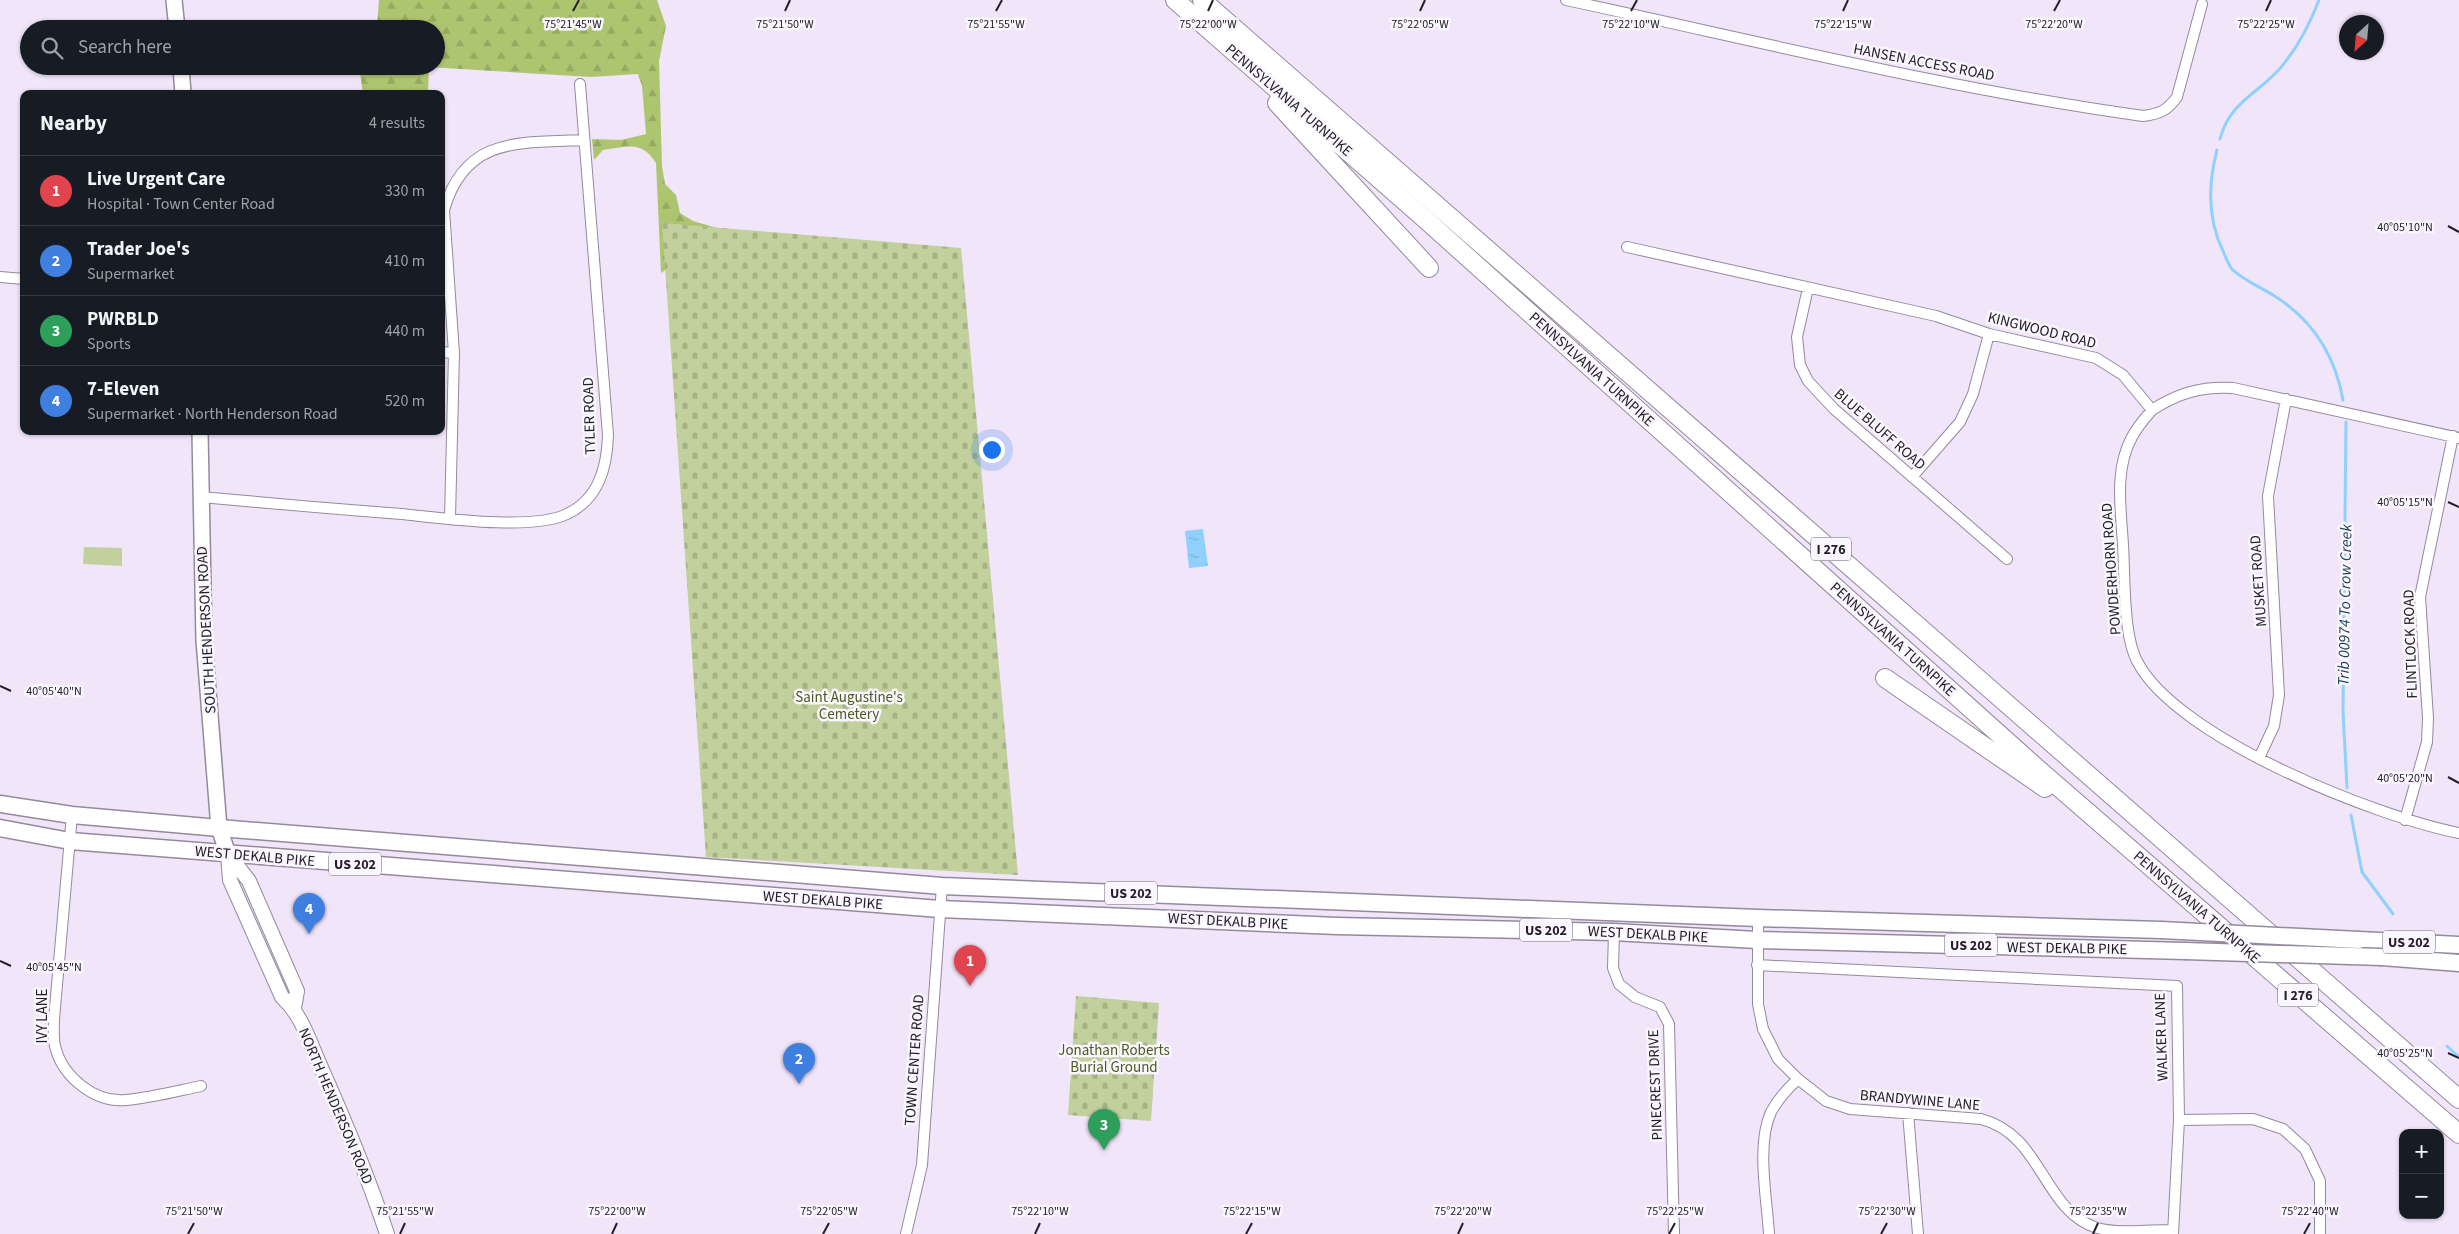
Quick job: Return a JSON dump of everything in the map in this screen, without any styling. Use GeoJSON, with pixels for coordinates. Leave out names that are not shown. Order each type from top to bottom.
{"type":"FeatureCollection","features":[{"type":"Feature","properties":{"kind":"highway","name":"PENNSYLVANIA TURNPIKE"},"geometry":{"type":"LineString","coordinates":[[1175,0],[1425,219],[2137,856],[2459,1134]]}},
{"type":"Feature","properties":{"kind":"highway","name":"PENNSYLVANIA TURNPIKE"},"geometry":{"type":"LineString","coordinates":[[1202,0],[2459,1099]]}},
{"type":"Feature","properties":{"kind":"highway"},"geometry":{"type":"LineString","coordinates":[[1217,38],[1429,268]]}},
{"type":"Feature","properties":{"kind":"highway"},"geometry":{"type":"LineString","coordinates":[[1885,678],[2027,775],[2137,856]]}},
{"type":"Feature","properties":{"kind":"highway","name":"WEST DEKALB PIKE"},"geometry":{"type":"LineString","coordinates":[[0,804],[72,815],[219,828],[942,886],[1758,918],[2161,930],[2459,945]]}},
{"type":"Feature","properties":{"kind":"highway","name":"WEST DEKALB PIKE"},"geometry":{"type":"LineString","coordinates":[[0,828],[70,841],[940,909],[1336,926],[1614,932],[1757,940],[2382,957],[2459,963]]}},
{"type":"Feature","properties":{"kind":"highway"},"geometry":{"type":"LineString","coordinates":[[531,877],[603,872],[620,860]]}},
{"type":"Feature","properties":{"kind":"highway"},"geometry":{"type":"LineString","coordinates":[[605,884],[619,878],[674,866]]}},
{"type":"Feature","properties":{"kind":"main road"},"geometry":{"type":"LineString","coordinates":[[174,0],[176,20]]}},
{"type":"Feature","properties":{"kind":"main road"},"geometry":{"type":"LineString","coordinates":[[182,75],[183,90]]}},
{"type":"Feature","properties":{"kind":"main road","name":"SOUTH HENDERSON ROAD"},"geometry":{"type":"LineString","coordinates":[[200,435],[204,640],[219,828]]}},
{"type":"Feature","properties":{"kind":"main road","name":"NORTH HENDERSON ROAD"},"geometry":{"type":"LineString","coordinates":[[219,828],[228,854],[230,880],[282,997],[294,1008],[360,1158],[387,1234]]}},
{"type":"Feature","properties":{"kind":"street","name":"HANSEN ACCESS ROAD"},"geometry":{"type":"LineString","coordinates":[[1566,0],[1888,71],[2028,98],[2143,116],[2160,114],[2177,97],[2202,4]]}},
{"type":"Feature","properties":{"kind":"street","name":"TYLER ROAD"},"geometry":{"type":"LineString","coordinates":[[201,497],[450,518],[534,523],[568,514],[584,502],[596,489],[604,471],[608,435],[580,84]]}},
{"type":"Feature","properties":{"kind":"street"},"geometry":{"type":"LineString","coordinates":[[445,207],[457,176],[485,152],[504,146],[584,140]]}},
{"type":"Feature","properties":{"kind":"street"},"geometry":{"type":"LineString","coordinates":[[445,224],[454,353],[450,518]]}},
{"type":"Feature","properties":{"kind":"street","name":"KINGWOOD ROAD"},"geometry":{"type":"LineString","coordinates":[[1627,247],[1936,316],[1989,334],[2096,358],[2123,375],[2152,410]]}},
{"type":"Feature","properties":{"kind":"street"},"geometry":{"type":"LineString","coordinates":[[0,277],[20,279]]}},
{"type":"Feature","properties":{"kind":"street","name":"BLUE BLUFF ROAD"},"geometry":{"type":"LineString","coordinates":[[1808,288],[1797,337],[1800,365],[1808,381],[1834,410],[2007,559]]}},
{"type":"Feature","properties":{"kind":"street"},"geometry":{"type":"LineString","coordinates":[[1912,477],[1960,422],[1972,394],[1989,334]]}},
{"type":"Feature","properties":{"kind":"street"},"geometry":{"type":"LineString","coordinates":[[445,352],[454,353]]}},
{"type":"Feature","properties":{"kind":"street"},"geometry":{"type":"LineString","coordinates":[[2152,410],[2169,399],[2185,393],[2216,387],[2233,388],[2456,437]]}},
{"type":"Feature","properties":{"kind":"street","name":"MUSKET ROAD"},"geometry":{"type":"LineString","coordinates":[[2259,758],[2274,726],[2280,695],[2268,496],[2286,399]]}},
{"type":"Feature","properties":{"kind":"street","name":"POWDERHORN ROAD"},"geometry":{"type":"LineString","coordinates":[[2152,410],[2132,437],[2125,452],[2120,483],[2129,633],[2137,661],[2146,676],[2176,704],[2219,735],[2259,758],[2299,778],[2405,820],[2459,833]]}},
{"type":"Feature","properties":{"kind":"street","name":"FLINTLOCK ROAD"},"geometry":{"type":"LineString","coordinates":[[2405,820],[2424,754],[2428,731],[2420,597],[2456,437]]}},
{"type":"Feature","properties":{"kind":"street","name":"IVY LANE"},"geometry":{"type":"LineString","coordinates":[[72,815],[54,1019],[54,1044],[60,1060],[71,1076],[84,1088],[104,1097],[124,1100],[201,1086]]}},
{"type":"Feature","properties":{"kind":"street","name":"TOWN CENTER ROAD"},"geometry":{"type":"LineString","coordinates":[[906,1234],[922,1165],[942,886]]}},
{"type":"Feature","properties":{"kind":"street","name":"BRANDYWINE LANE"},"geometry":{"type":"LineString","coordinates":[[1758,918],[1758,1004],[1763,1029],[1778,1059],[1798,1079],[1826,1101],[1850,1109],[1981,1120],[1998,1124],[2013,1134],[2027,1150],[2064,1205],[2080,1220],[2098,1228],[2173,1232]]}},
{"type":"Feature","properties":{"kind":"street","name":"PINECREST DRIVE"},"geometry":{"type":"LineString","coordinates":[[1614,932],[1613,968],[1620,984],[1635,997],[1660,1006],[1669,1024],[1674,1234]]}},
{"type":"Feature","properties":{"kind":"street","name":"WALKER LANE"},"geometry":{"type":"LineString","coordinates":[[1757,965],[2177,986],[2179,1120],[2173,1232]]}},
{"type":"Feature","properties":{"kind":"street"},"geometry":{"type":"LineString","coordinates":[[1769,1234],[1764,1137],[1771,1113],[1784,1092],[1798,1079]]}},
{"type":"Feature","properties":{"kind":"street"},"geometry":{"type":"LineString","coordinates":[[1908,1113],[1918,1234]]}},
{"type":"Feature","properties":{"kind":"street"},"geometry":{"type":"LineString","coordinates":[[2179,1120],[2253,1119],[2283,1129],[2305,1149],[2320,1180],[2320,1234]]}},
{"type":"Feature","properties":{"kind":"green space"},"geometry":{"type":"Polygon","coordinates":[[[379,0],[657,0],[666,26],[659,61],[662,166],[665,184],[676,195],[680,213],[693,221],[721,229],[661,273],[656,163],[645,151],[633,147],[603,150],[594,160],[592,139],[621,140],[646,134],[642,86],[638,74],[591,77],[445,68],[445,20],[378,20],[379,0]]]}},
{"type":"Feature","properties":{"kind":"green space"},"geometry":{"type":"Polygon","coordinates":[[[360,75],[429,75],[428,90],[362,90],[360,75]]]}},
{"type":"Feature","properties":{"kind":"green space","name":"Saint Augustine's Cemetery"},"geometry":{"type":"Polygon","coordinates":[[[662,223],[961,248],[1018,875],[706,857],[662,223]]]}},
{"type":"Feature","properties":{"kind":"green space"},"geometry":{"type":"Polygon","coordinates":[[[84,547],[122,548],[122,566],[83,564],[84,547]]]}},
{"type":"Feature","properties":{"kind":"green space","name":"Jonathan Roberts Burial Ground"},"geometry":{"type":"Polygon","coordinates":[[[1076,996],[1159,1003],[1151,1121],[1068,1115],[1076,996]]]}},
{"type":"Feature","properties":{"kind":"water"},"geometry":{"type":"Polygon","coordinates":[[[1203,529],[1208,566],[1189,568],[1185,531],[1203,529]]]}},
{"type":"Feature","properties":{"kind":"waterway","name":"Trib 00974 To Crow Creek"},"geometry":{"type":"LineString","coordinates":[[2220,139],[2231,114],[2268,81],[2291,54],[2305,32],[2319,0]]}},
{"type":"Feature","properties":{"kind":"waterway","name":"Trib 00974 To Crow Creek"},"geometry":{"type":"LineString","coordinates":[[2217,150],[2212,175],[2212,214],[2218,239],[2231,268],[2240,276],[2287,305],[2310,327],[2328,353],[2343,400]]}},
{"type":"Feature","properties":{"kind":"waterway","name":"Trib 00974 To Crow Creek"},"geometry":{"type":"LineString","coordinates":[[2346,422],[2343,711],[2347,788]]}},
{"type":"Feature","properties":{"kind":"waterway","name":"Trib 00974 To Crow Creek"},"geometry":{"type":"LineString","coordinates":[[2351,815],[2362,872],[2393,914]]}},
{"type":"Feature","properties":{"kind":"waterway","name":"Trib 00974 To Crow Creek"},"geometry":{"type":"LineString","coordinates":[[2447,1046],[2459,1057]]}},
{"type":"Feature","properties":{"kind":"place","name":"7-Eleven"},"geometry":{"type":"Point","coordinates":[309,934]}},
{"type":"Feature","properties":{"kind":"place","name":"Live Urgent Care"},"geometry":{"type":"Point","coordinates":[970,986]}},
{"type":"Feature","properties":{"kind":"place","name":"Trader Joe's"},"geometry":{"type":"Point","coordinates":[799,1084]}},
{"type":"Feature","properties":{"kind":"place","name":"PWRBLD"},"geometry":{"type":"Point","coordinates":[1104,1150]}}]}
